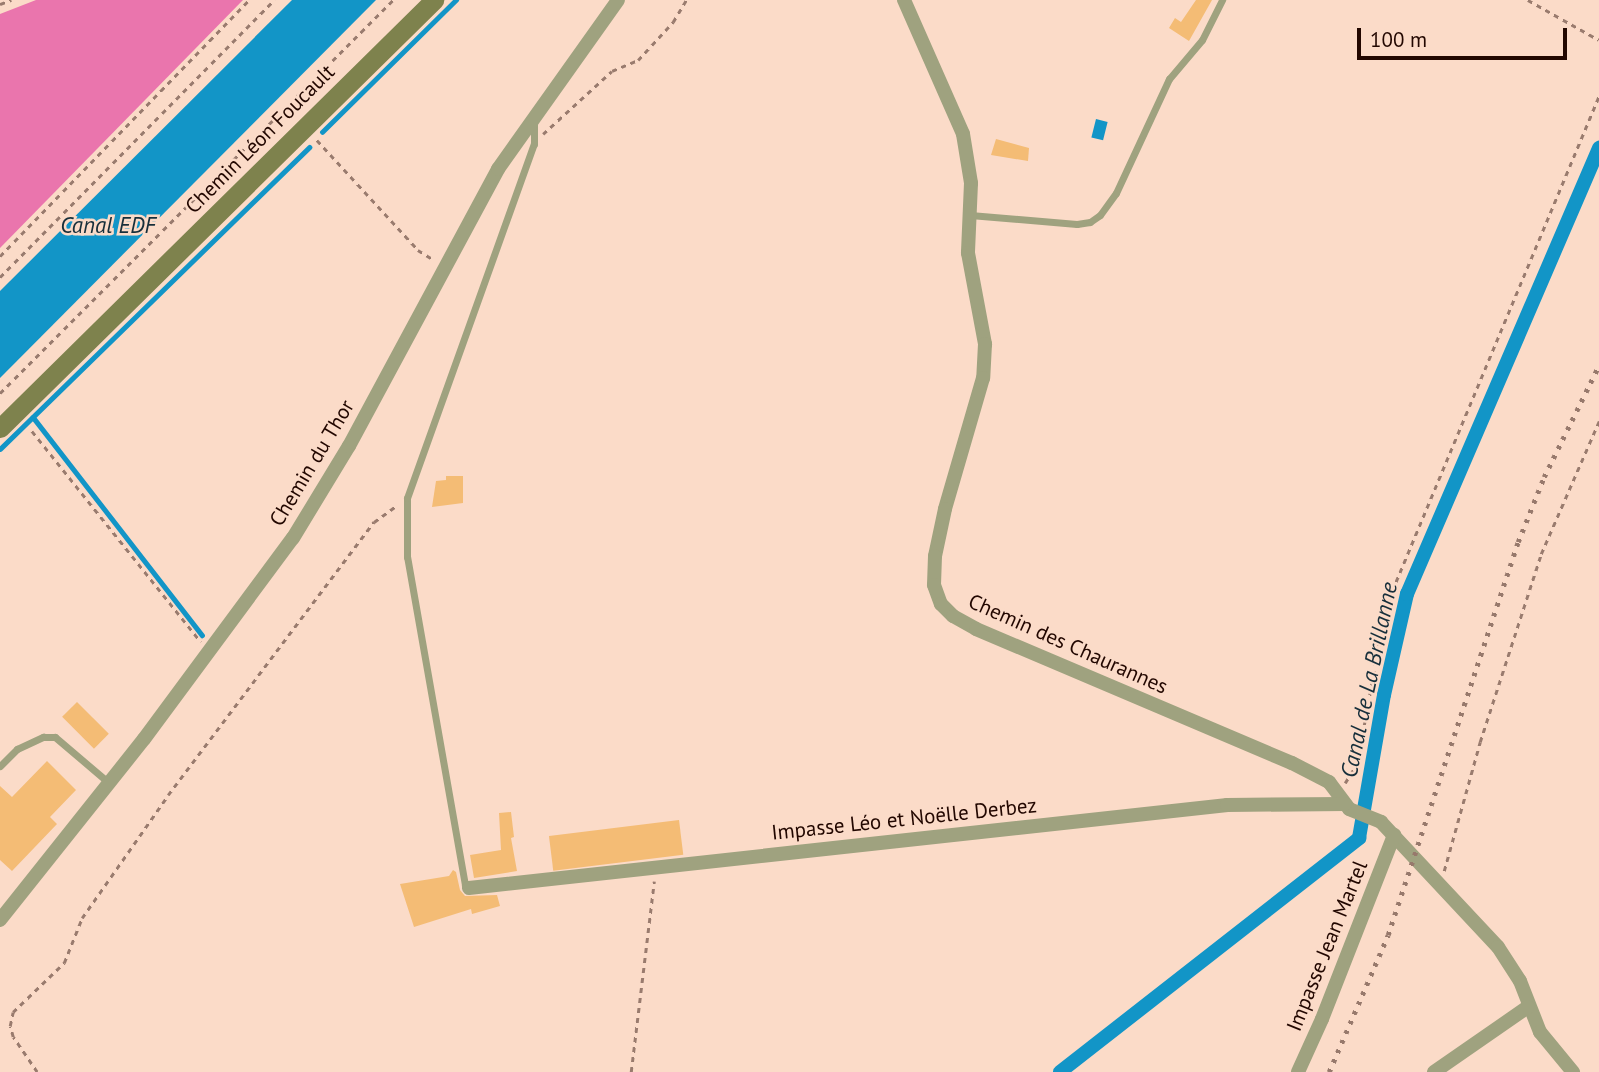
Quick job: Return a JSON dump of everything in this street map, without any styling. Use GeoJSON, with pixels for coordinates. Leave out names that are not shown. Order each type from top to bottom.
{"type":"FeatureCollection","features":[{"type":"Feature","properties":{"kind":"main road","name":"Chemin Léon Foucault"},"geometry":{"type":"LineString","coordinates":[[0,428],[434,0]]}},
{"type":"Feature","properties":{"kind":"street","name":"Chemin du Thor"},"geometry":{"type":"LineString","coordinates":[[3,911],[109,783],[293,538],[321,493],[498,169],[618,0]]}},
{"type":"Feature","properties":{"kind":"street","name":"Chemin des Chaurannes"},"geometry":{"type":"LineString","coordinates":[[904,0],[955,109],[963,134],[971,183],[968,253],[986,356],[935,556],[934,585],[941,604],[953,616],[976,629],[1293,763],[1338,789]]}},
{"type":"Feature","properties":{"kind":"street"},"geometry":{"type":"LineString","coordinates":[[1338,789],[1345,804],[1394,835],[1505,957],[1520,981],[1528,1007],[1544,1038],[1573,1072]]}},
{"type":"Feature","properties":{"kind":"street","name":"Impasse Léo et Noëlle Derbez"},"geometry":{"type":"LineString","coordinates":[[469,888],[1227,805],[1345,804]]}},
{"type":"Feature","properties":{"kind":"street","name":"Impasse Jean Martel"},"geometry":{"type":"LineString","coordinates":[[1298,1072],[1322,1019],[1394,835]]}},
{"type":"Feature","properties":{"kind":"street"},"geometry":{"type":"LineString","coordinates":[[1434,1072],[1528,1007]]}},
{"type":"Feature","properties":{"kind":"lane"},"geometry":{"type":"LineString","coordinates":[[970,215],[1077,224],[1090,222],[1100,215],[1116,193],[1169,79],[1202,40],[1222,0]]}},
{"type":"Feature","properties":{"kind":"lane"},"geometry":{"type":"LineString","coordinates":[[469,888],[465,885],[407,557],[407,498],[535,140],[534,120]]}},
{"type":"Feature","properties":{"kind":"lane"},"geometry":{"type":"LineString","coordinates":[[0,766],[17,749],[43,737],[55,737],[109,783]]}},
{"type":"Feature","properties":{"kind":"path"},"geometry":{"type":"LineString","coordinates":[[0,4],[11,0]]}},
{"type":"Feature","properties":{"kind":"path"},"geometry":{"type":"LineString","coordinates":[[0,256],[249,0]]}},
{"type":"Feature","properties":{"kind":"path"},"geometry":{"type":"LineString","coordinates":[[0,277],[274,0]]}},
{"type":"Feature","properties":{"kind":"path"},"geometry":{"type":"LineString","coordinates":[[0,393],[393,0]]}},
{"type":"Feature","properties":{"kind":"path"},"geometry":{"type":"LineString","coordinates":[[535,140],[612,71],[638,60],[673,22],[686,0]]}},
{"type":"Feature","properties":{"kind":"path"},"geometry":{"type":"LineString","coordinates":[[1528,0],[1599,40]]}},
{"type":"Feature","properties":{"kind":"path"},"geometry":{"type":"LineString","coordinates":[[1338,789],[1350,779],[1357,764],[1380,634],[1392,591],[1599,96]]}},
{"type":"Feature","properties":{"kind":"path"},"geometry":{"type":"LineString","coordinates":[[304,127],[418,250],[447,265]]}},
{"type":"Feature","properties":{"kind":"path"},"geometry":{"type":"LineString","coordinates":[[1441,885],[1510,645],[1541,554],[1599,421]]}},
{"type":"Feature","properties":{"kind":"path"},"geometry":{"type":"LineString","coordinates":[[32,431],[208,650]]}},
{"type":"Feature","properties":{"kind":"path"},"geometry":{"type":"LineString","coordinates":[[37,1072],[13,1037],[10,1026],[13,1012],[64,963],[82,918],[168,795],[374,522],[407,498]]}},
{"type":"Feature","properties":{"kind":"path"},"geometry":{"type":"LineString","coordinates":[[631,1072],[654,878]]}},
{"type":"Feature","properties":{"kind":"shaded area"},"geometry":{"type":"Polygon","coordinates":[[[36,0],[243,0],[0,248],[0,14],[36,0]]]}},
{"type":"Feature","properties":{"kind":"water","name":"Canal EDF"},"geometry":{"type":"Polygon","coordinates":[[[292,0],[376,0],[0,378],[0,291],[292,0]]]}},
{"type":"Feature","properties":{"kind":"water"},"geometry":{"type":"Polygon","coordinates":[[[1096,119],[1108,122],[1103,140],[1091,137],[1096,119]]]}},
{"type":"Feature","properties":{"kind":"building"},"geometry":{"type":"Polygon","coordinates":[[[1196,0],[1212,0],[1189,41],[1169,28],[1175,18],[1181,22],[1196,0]]]}},
{"type":"Feature","properties":{"kind":"building"},"geometry":{"type":"Polygon","coordinates":[[[996,139],[1029,148],[1028,161],[991,155],[996,139]]]}},
{"type":"Feature","properties":{"kind":"building"},"geometry":{"type":"Polygon","coordinates":[[[446,476],[463,476],[463,503],[432,507],[436,481],[446,480],[446,476]]]}},
{"type":"Feature","properties":{"kind":"building"},"geometry":{"type":"Polygon","coordinates":[[[77,702],[109,734],[94,749],[62,717],[77,702]]]}},
{"type":"Feature","properties":{"kind":"building"},"geometry":{"type":"Polygon","coordinates":[[[47,761],[76,790],[50,817],[57,824],[12,871],[0,860],[0,786],[12,797],[47,761]]]}},
{"type":"Feature","properties":{"kind":"building"},"geometry":{"type":"Polygon","coordinates":[[[511,812],[514,837],[511,838],[517,871],[474,878],[470,855],[501,850],[499,813],[511,812]]]}},
{"type":"Feature","properties":{"kind":"building"},"geometry":{"type":"Polygon","coordinates":[[[679,820],[683,855],[553,871],[549,836],[679,820]]]}},
{"type":"Feature","properties":{"kind":"building"},"geometry":{"type":"Polygon","coordinates":[[[453,870],[465,896],[497,895],[500,906],[472,914],[471,909],[414,927],[400,884],[449,876],[453,870]]]}},
{"type":"Feature","properties":{"kind":"waterway"},"geometry":{"type":"LineString","coordinates":[[322,132],[456,0]]}},
{"type":"Feature","properties":{"kind":"waterway"},"geometry":{"type":"LineString","coordinates":[[0,449],[309,147]]}},
{"type":"Feature","properties":{"kind":"waterway","name":"Canal de La Brillanne"},"geometry":{"type":"LineString","coordinates":[[1060,1072],[1359,838],[1384,695],[1407,594],[1599,148]]}},
{"type":"Feature","properties":{"kind":"waterway"},"geometry":{"type":"LineString","coordinates":[[33,417],[202,635]]}},
{"type":"Feature","properties":{"kind":"railway"},"geometry":{"type":"LineString","coordinates":[[1329,1072],[1388,935],[1518,542],[1544,477],[1599,365]]}}]}
